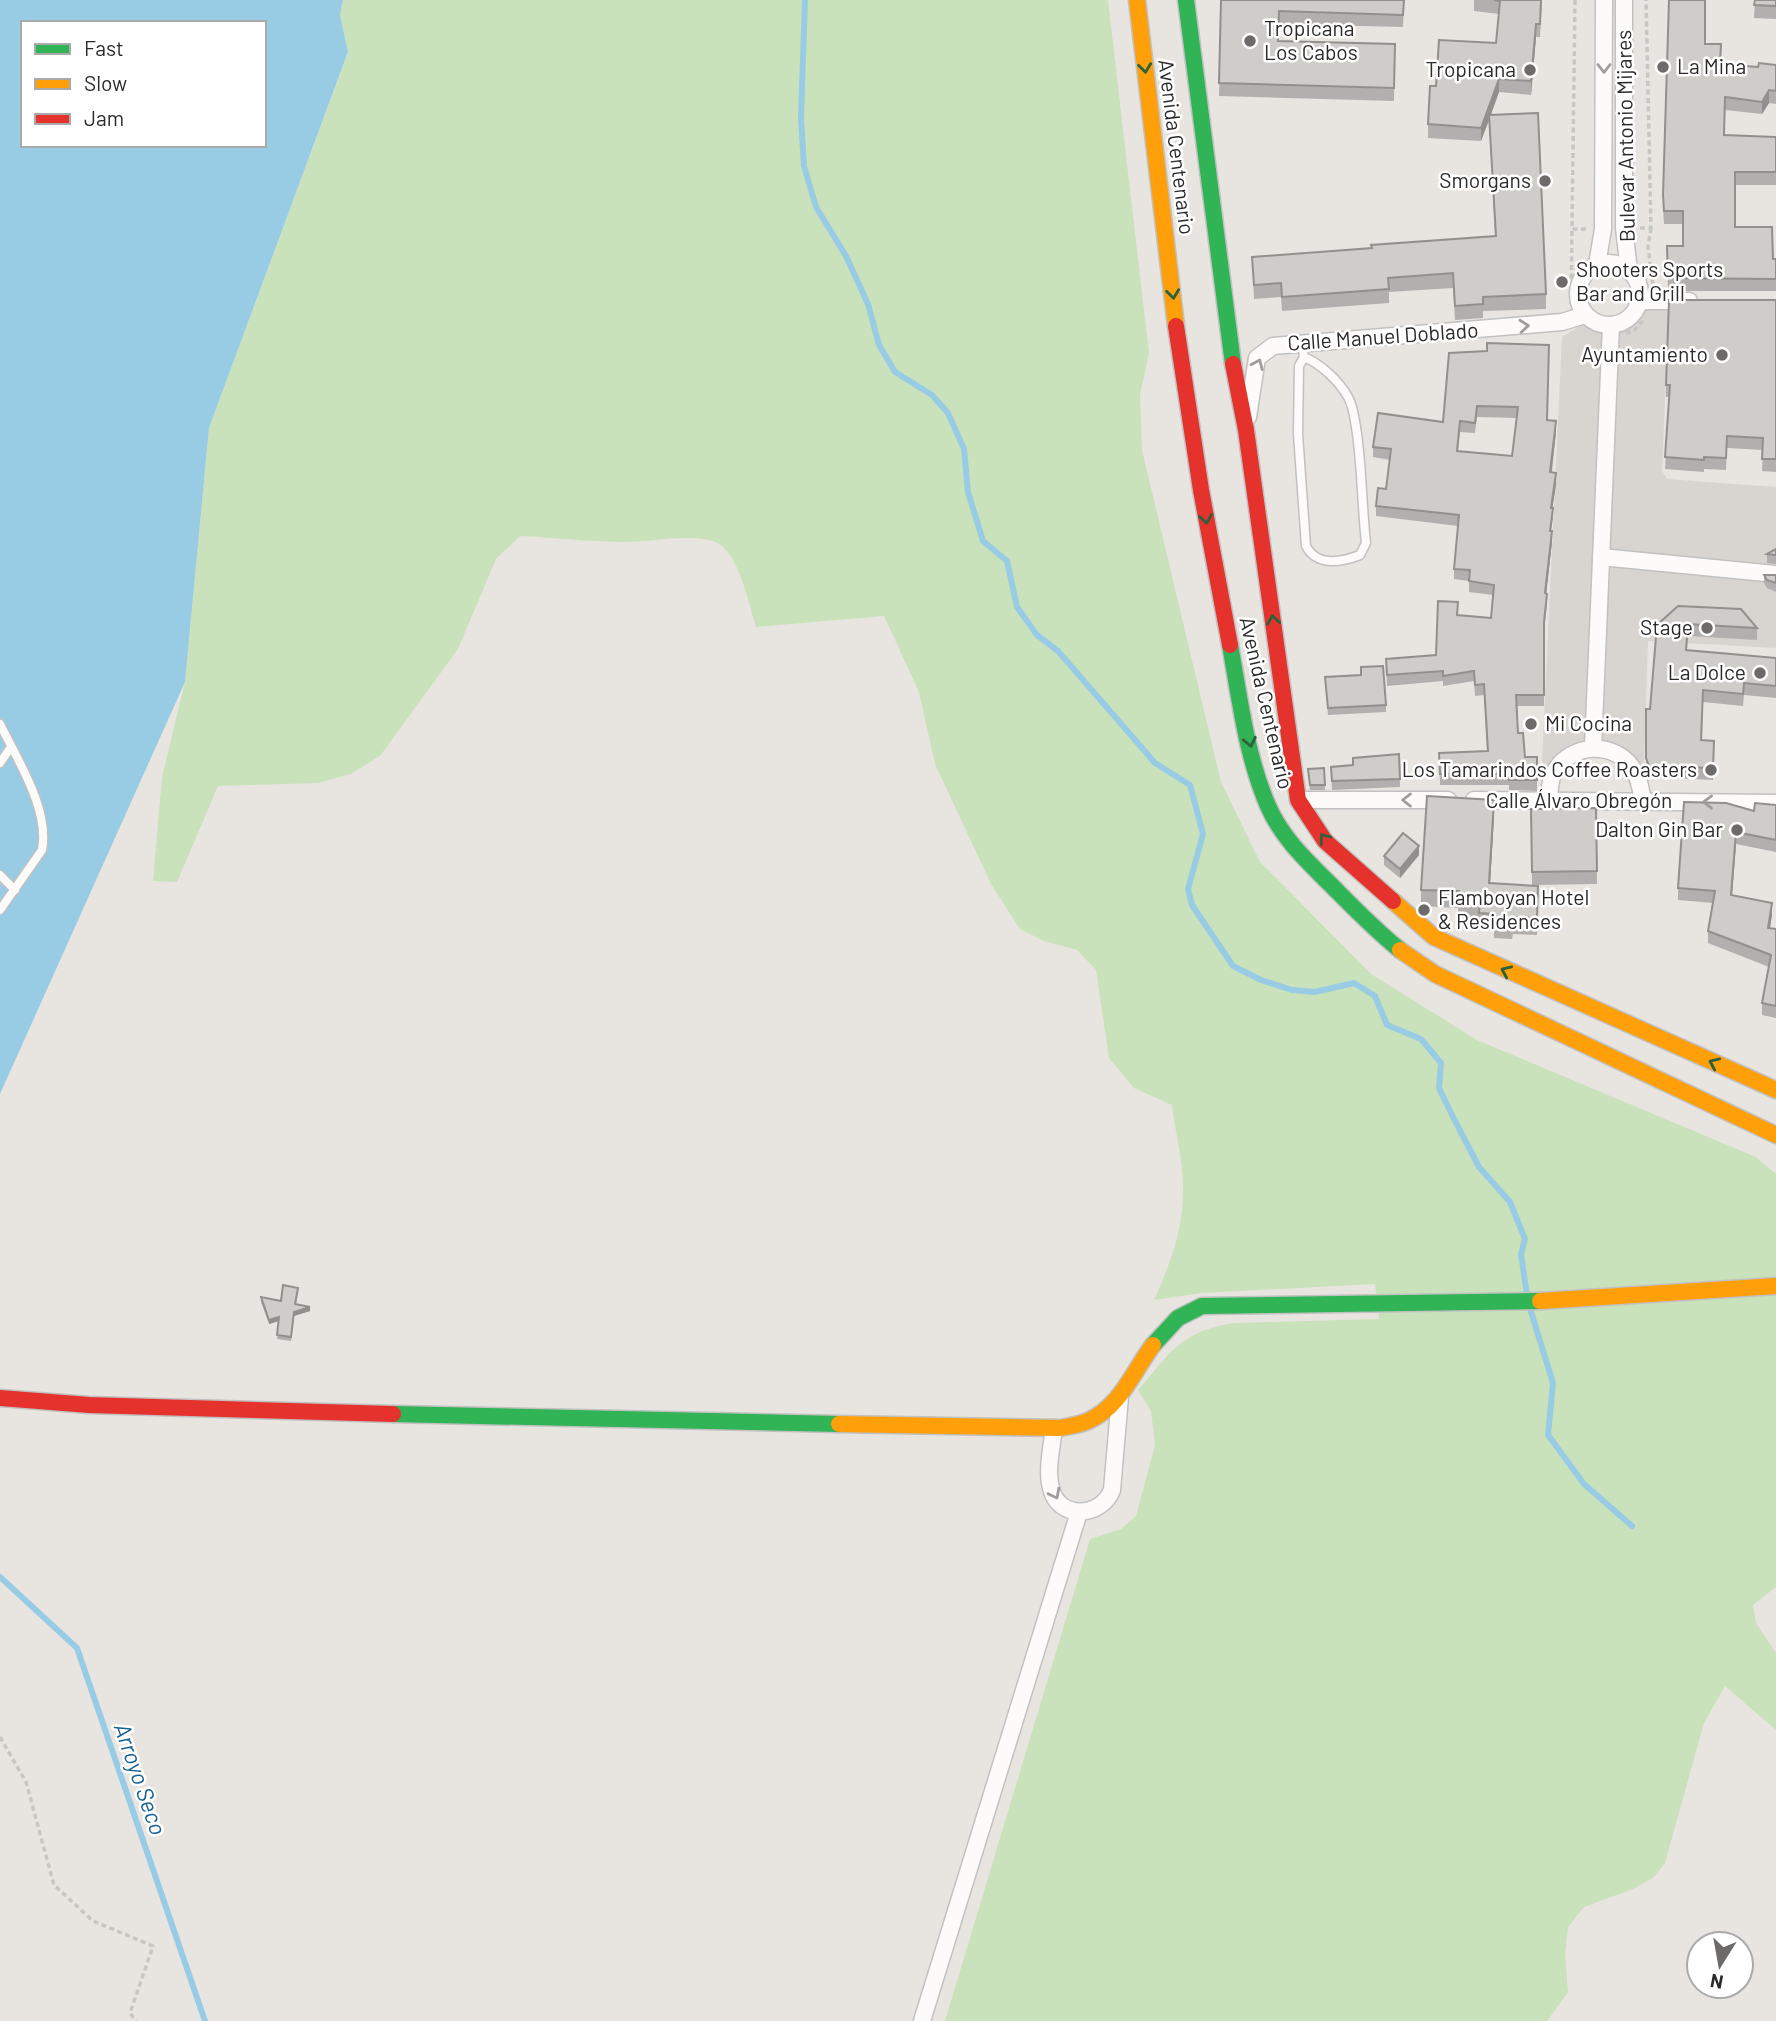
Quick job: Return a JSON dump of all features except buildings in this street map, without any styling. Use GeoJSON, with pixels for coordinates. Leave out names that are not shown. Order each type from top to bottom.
{"type":"FeatureCollection","features":[{"type":"Feature","properties":{"kind":"main road","name":"Avenida Centenario"},"geometry":{"type":"LineString","coordinates":[[1137,0],[1184,376],[1216,581],[1261,791],[1279,828],[1302,856],[1385,939],[1424,968],[1776,1135]]}},
{"type":"Feature","properties":{"kind":"main road","name":"Avenida Centenario"},"geometry":{"type":"LineString","coordinates":[[1186,0],[1231,352],[1246,430],[1298,800],[1325,841],[1434,937],[1776,1090]]}},
{"type":"Feature","properties":{"kind":"main road"},"geometry":{"type":"LineString","coordinates":[[0,1398],[116,1406],[1073,1427],[1098,1418],[1120,1397],[1164,1328],[1189,1310],[1212,1304],[1528,1302],[1776,1286]]}},
{"type":"Feature","properties":{"kind":"street","name":"Bulevar Antonio Mijares"},"geometry":{"type":"LineString","coordinates":[[1597,265],[1602,229],[1604,0]]}},
{"type":"Feature","properties":{"kind":"street","name":"Bulevar Antonio Mijares"},"geometry":{"type":"LineString","coordinates":[[1624,0],[1624,228],[1629,271]]}},
{"type":"Feature","properties":{"kind":"street"},"geometry":{"type":"LineString","coordinates":[[1610,332],[1597,323],[1578,317],[1578,287],[1588,271],[1597,265],[1614,264],[1629,271],[1645,301]]}},
{"type":"Feature","properties":{"kind":"street"},"geometry":{"type":"LineString","coordinates":[[1610,332],[1628,319],[1645,301],[1706,301]]}},
{"type":"Feature","properties":{"kind":"street","name":"Calle Manuel Doblado"},"geometry":{"type":"LineString","coordinates":[[1246,430],[1257,358],[1273,346],[1303,350],[1444,333],[1562,323],[1578,317]]}},
{"type":"Feature","properties":{"kind":"street"},"geometry":{"type":"LineString","coordinates":[[1593,748],[1610,332]]}},
{"type":"Feature","properties":{"kind":"street"},"geometry":{"type":"LineString","coordinates":[[1601,556],[1776,573]]}},
{"type":"Feature","properties":{"kind":"street"},"geometry":{"type":"LineString","coordinates":[[1549,800],[1553,773],[1563,760],[1577,752],[1593,748],[1609,750],[1623,758],[1634,769],[1643,801]]}},
{"type":"Feature","properties":{"kind":"street","name":"Calle Álvaro Obregón"},"geometry":{"type":"LineString","coordinates":[[1298,800],[1776,803]]}},
{"type":"Feature","properties":{"kind":"street"},"geometry":{"type":"LineString","coordinates":[[1054,1428],[1051,1490],[1060,1504],[1079,1512],[1099,1507],[1112,1490],[1120,1397]]}},
{"type":"Feature","properties":{"kind":"street"},"geometry":{"type":"LineString","coordinates":[[922,2021],[1079,1512]]}},
{"type":"Feature","properties":{"kind":"lane"},"geometry":{"type":"LineString","coordinates":[[1303,350],[1340,386],[1349,398],[1354,417],[1366,543],[1360,555],[1344,561],[1317,558],[1306,546],[1298,434],[1299,366],[1303,350]]}},
{"type":"Feature","properties":{"kind":"lane"},"geometry":{"type":"LineString","coordinates":[[0,724],[33,795],[44,838],[42,850],[0,910]]}},
{"type":"Feature","properties":{"kind":"lane"},"geometry":{"type":"LineString","coordinates":[[0,763],[11,747]]}},
{"type":"Feature","properties":{"kind":"lane"},"geometry":{"type":"LineString","coordinates":[[0,875],[15,890]]}},
{"type":"Feature","properties":{"kind":"path"},"geometry":{"type":"LineString","coordinates":[[1610,332],[1634,331],[1649,310],[1645,301],[1654,286],[1648,247],[1651,228]]}},
{"type":"Feature","properties":{"kind":"path"},"geometry":{"type":"LineString","coordinates":[[1572,229],[1578,317]]}},
{"type":"Feature","properties":{"kind":"path"},"geometry":{"type":"LineString","coordinates":[[0,1737],[26,1782],[54,1885],[93,1921],[153,1946],[130,2013],[136,2021]]}},
{"type":"Feature","properties":{"kind":"green space"},"geometry":{"type":"Polygon","coordinates":[[[343,0],[1108,0],[1149,353],[1140,395],[1142,450],[1221,782],[1260,862],[1371,974],[1477,1040],[1756,1157],[1776,1174],[1776,1587],[1753,1605],[1756,1623],[1776,1653],[1776,1730],[1725,1686],[1704,1723],[1665,1863],[1653,1878],[1633,1889],[1584,1907],[1568,1927],[1565,1954],[1568,1992],[1547,2021],[945,2021],[1090,1539],[1121,1529],[1136,1516],[1155,1445],[1151,1411],[1138,1390],[1178,1345],[1216,1327],[1234,1323],[1379,1319],[1375,1284],[1201,1293],[1154,1300],[1165,1274],[1181,1220],[1183,1180],[1172,1105],[1134,1088],[1109,1058],[1096,970],[1077,950],[1044,941],[1020,929],[991,884],[935,764],[919,692],[884,616],[756,627],[743,582],[733,559],[719,544],[710,540],[687,538],[614,542],[520,536],[496,559],[458,649],[380,756],[351,774],[318,783],[218,786],[177,882],[153,881],[162,777],[185,682],[209,428],[348,53],[340,15],[343,0]]]}},
{"type":"Feature","properties":{"kind":"shaded area"},"geometry":{"type":"Polygon","coordinates":[[[1636,309],[1669,309],[1662,471],[1667,479],[1776,487],[1776,648],[1648,641],[1644,762],[1634,769],[1593,748],[1553,773],[1542,761],[1562,337],[1590,320],[1604,325],[1620,323],[1628,319],[1636,309]]]}},
{"type":"Feature","properties":{"kind":"water"},"geometry":{"type":"Polygon","coordinates":[[[0,0],[343,0],[340,15],[348,52],[209,428],[185,682],[0,1094],[0,0]]]}},
{"type":"Feature","properties":{"kind":"waterway"},"geometry":{"type":"LineString","coordinates":[[805,0],[801,119],[804,166],[816,207],[846,256],[868,304],[879,345],[895,372],[932,395],[948,413],[964,449],[968,492],[983,541],[1007,561],[1017,607],[1037,635],[1058,651],[1155,763],[1190,785],[1203,834],[1188,889],[1192,905],[1233,966],[1261,980],[1292,990],[1315,992],[1354,983],[1375,996],[1387,1025],[1421,1039],[1441,1063],[1439,1088],[1479,1167],[1510,1202],[1525,1239],[1521,1254],[1528,1302],[1553,1383],[1548,1435],[1584,1484],[1632,1526]]}},
{"type":"Feature","properties":{"kind":"waterway","name":"Arroyo Seco"},"geometry":{"type":"LineString","coordinates":[[0,1577],[77,1648],[205,2021]]}},
{"type":"Feature","properties":{"kind":"traffic: fast"},"geometry":{"type":"LineString","coordinates":[[1186,0],[1233,364]]}},
{"type":"Feature","properties":{"kind":"traffic: fast"},"geometry":{"type":"LineString","coordinates":[[1230,645],[1254,767],[1274,818],[1304,857],[1400,950]]}},
{"type":"Feature","properties":{"kind":"traffic: fast"},"geometry":{"type":"LineString","coordinates":[[1153,1345],[1178,1318],[1202,1306],[1540,1301]]}},
{"type":"Feature","properties":{"kind":"traffic: fast"},"geometry":{"type":"LineString","coordinates":[[393,1414],[839,1424]]}},
{"type":"Feature","properties":{"kind":"traffic: slow"},"geometry":{"type":"LineString","coordinates":[[1137,0],[1176,326]]}},
{"type":"Feature","properties":{"kind":"traffic: slow"},"geometry":{"type":"LineString","coordinates":[[1393,901],[1434,937],[1776,1090]]}},
{"type":"Feature","properties":{"kind":"traffic: slow"},"geometry":{"type":"LineString","coordinates":[[1400,950],[1435,974],[1776,1135]]}},
{"type":"Feature","properties":{"kind":"traffic: slow"},"geometry":{"type":"LineString","coordinates":[[1540,1301],[1776,1286]]}},
{"type":"Feature","properties":{"kind":"traffic: slow"},"geometry":{"type":"LineString","coordinates":[[839,1424],[1060,1428],[1078,1424],[1099,1415],[1109,1407],[1153,1345]]}},
{"type":"Feature","properties":{"kind":"traffic: jam"},"geometry":{"type":"LineString","coordinates":[[1176,326],[1201,490],[1230,645]]}},
{"type":"Feature","properties":{"kind":"traffic: jam"},"geometry":{"type":"LineString","coordinates":[[1233,364],[1246,430],[1298,800],[1325,841],[1393,901]]}},
{"type":"Feature","properties":{"kind":"traffic: jam"},"geometry":{"type":"LineString","coordinates":[[0,1398],[89,1405],[393,1414]]}},
{"type":"Feature","properties":{"kind":"place","name":"Tropicana Los Cabos"},"geometry":{"type":"Point","coordinates":[1250,41]}},
{"type":"Feature","properties":{"kind":"place","name":"La Mina"},"geometry":{"type":"Point","coordinates":[1663,67]}},
{"type":"Feature","properties":{"kind":"place","name":"Tropicana"},"geometry":{"type":"Point","coordinates":[1530,70]}},
{"type":"Feature","properties":{"kind":"place","name":"Smorgans"},"geometry":{"type":"Point","coordinates":[1545,181]}},
{"type":"Feature","properties":{"kind":"place","name":"Shooters Sports Bar and Grill"},"geometry":{"type":"Point","coordinates":[1562,282]}},
{"type":"Feature","properties":{"kind":"place","name":"Ayuntamiento"},"geometry":{"type":"Point","coordinates":[1722,355]}},
{"type":"Feature","properties":{"kind":"place","name":"Stage"},"geometry":{"type":"Point","coordinates":[1707,628]}},
{"type":"Feature","properties":{"kind":"place","name":"La Dolce"},"geometry":{"type":"Point","coordinates":[1760,673]}},
{"type":"Feature","properties":{"kind":"place","name":"Mi Cocina"},"geometry":{"type":"Point","coordinates":[1531,724]}},
{"type":"Feature","properties":{"kind":"place","name":"Los Tamarindos Coffee Roasters"},"geometry":{"type":"Point","coordinates":[1711,770]}},
{"type":"Feature","properties":{"kind":"place","name":"Dalton Gin Bar"},"geometry":{"type":"Point","coordinates":[1737,830]}},
{"type":"Feature","properties":{"kind":"place","name":"Flamboyan Hotel & Residences"},"geometry":{"type":"Point","coordinates":[1424,910]}}]}
